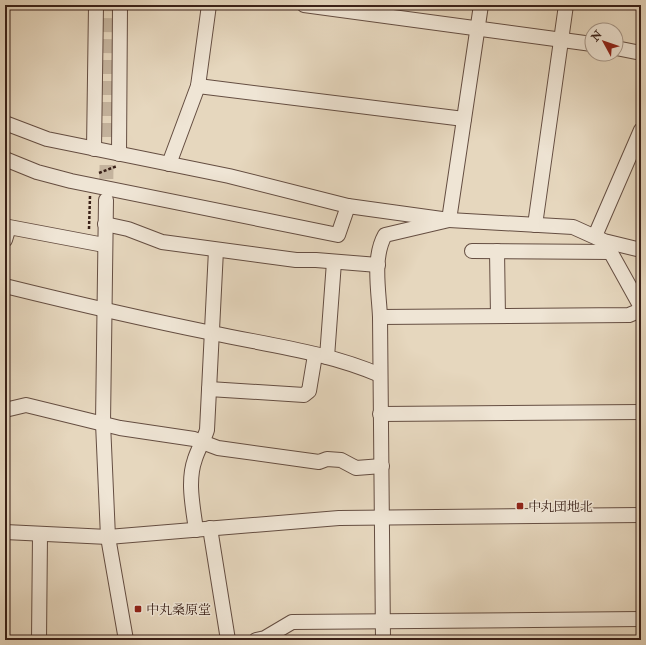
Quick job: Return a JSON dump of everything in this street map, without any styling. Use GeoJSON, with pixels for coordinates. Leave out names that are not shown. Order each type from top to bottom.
{"type":"FeatureCollection","features":[{"type":"Feature","properties":{"kind":"street"},"geometry":{"type":"LineString","coordinates":[[94,148],[96,5]]}},
{"type":"Feature","properties":{"kind":"street"},"geometry":{"type":"LineString","coordinates":[[120,5],[121,154]]}},
{"type":"Feature","properties":{"kind":"street"},"geometry":{"type":"LineString","coordinates":[[169,164],[198,86],[209,5]]}},
{"type":"Feature","properties":{"kind":"street"},"geometry":{"type":"LineString","coordinates":[[304,5],[561,38],[584,42]]}},
{"type":"Feature","properties":{"kind":"street"},"geometry":{"type":"LineString","coordinates":[[449,220],[481,5]]}},
{"type":"Feature","properties":{"kind":"street"},"geometry":{"type":"LineString","coordinates":[[535,225],[566,5]]}},
{"type":"Feature","properties":{"kind":"street"},"geometry":{"type":"LineString","coordinates":[[624,49],[641,52]]}},
{"type":"Feature","properties":{"kind":"street"},"geometry":{"type":"LineString","coordinates":[[198,86],[464,119]]}},
{"type":"Feature","properties":{"kind":"street"},"geometry":{"type":"LineString","coordinates":[[5,123],[47,139],[229,176],[348,206],[449,220],[573,227],[603,243],[641,309],[629,315],[380,317]]}},
{"type":"Feature","properties":{"kind":"street"},"geometry":{"type":"LineString","coordinates":[[603,243],[641,130]]}},
{"type":"Feature","properties":{"kind":"street"},"geometry":{"type":"LineString","coordinates":[[5,159],[37,172],[90,185],[338,234],[348,206]]}},
{"type":"Feature","properties":{"kind":"street"},"geometry":{"type":"LineString","coordinates":[[106,200],[104,245],[103,423],[108,537],[126,640]]}},
{"type":"Feature","properties":{"kind":"street"},"geometry":{"type":"LineString","coordinates":[[383,640],[383,516],[378,266],[380,242],[385,234],[449,220]]}},
{"type":"Feature","properties":{"kind":"street"},"geometry":{"type":"LineString","coordinates":[[105,224],[128,229],[162,242],[296,260],[378,266]]}},
{"type":"Feature","properties":{"kind":"street"},"geometry":{"type":"LineString","coordinates":[[5,240],[9,228],[104,245]]}},
{"type":"Feature","properties":{"kind":"street"},"geometry":{"type":"LineString","coordinates":[[472,251],[497,251],[603,243],[641,250]]}},
{"type":"Feature","properties":{"kind":"street"},"geometry":{"type":"LineString","coordinates":[[216,250],[207,430],[203,444],[195,458],[191,485],[203,529],[228,640]]}},
{"type":"Feature","properties":{"kind":"street"},"geometry":{"type":"LineString","coordinates":[[497,251],[498,316]]}},
{"type":"Feature","properties":{"kind":"street"},"geometry":{"type":"LineString","coordinates":[[209,389],[304,396],[310,391],[321,356],[334,262]]}},
{"type":"Feature","properties":{"kind":"street"},"geometry":{"type":"LineString","coordinates":[[5,286],[104,310],[321,356],[359,366],[380,375]]}},
{"type":"Feature","properties":{"kind":"street"},"geometry":{"type":"LineString","coordinates":[[5,410],[26,405],[103,423],[194,439],[203,444],[218,448],[319,462],[327,459],[341,460],[356,468],[382,466]]}},
{"type":"Feature","properties":{"kind":"street"},"geometry":{"type":"LineString","coordinates":[[380,414],[641,412]]}},
{"type":"Feature","properties":{"kind":"street"},"geometry":{"type":"LineString","coordinates":[[5,532],[40,535],[108,537],[323,519],[383,516],[641,515]]}},
{"type":"Feature","properties":{"kind":"street"},"geometry":{"type":"LineString","coordinates":[[39,640],[40,535]]}},
{"type":"Feature","properties":{"kind":"street"},"geometry":{"type":"LineString","coordinates":[[256,640],[265,638],[292,622],[641,619]]}},
{"type":"Feature","properties":{"kind":"path"},"geometry":{"type":"LineString","coordinates":[[88,242],[91,176],[122,164],[121,154]]}},
{"type":"Feature","properties":{"kind":"tunnel"},"geometry":{"type":"LineString","coordinates":[[106,200],[109,5]]}},
{"type":"Feature","properties":{"kind":"place","name":"中丸団地北"},"geometry":{"type":"Point","coordinates":[520,506]}},
{"type":"Feature","properties":{"kind":"place","name":"中丸桑原堂"},"geometry":{"type":"Point","coordinates":[138,609]}}]}
